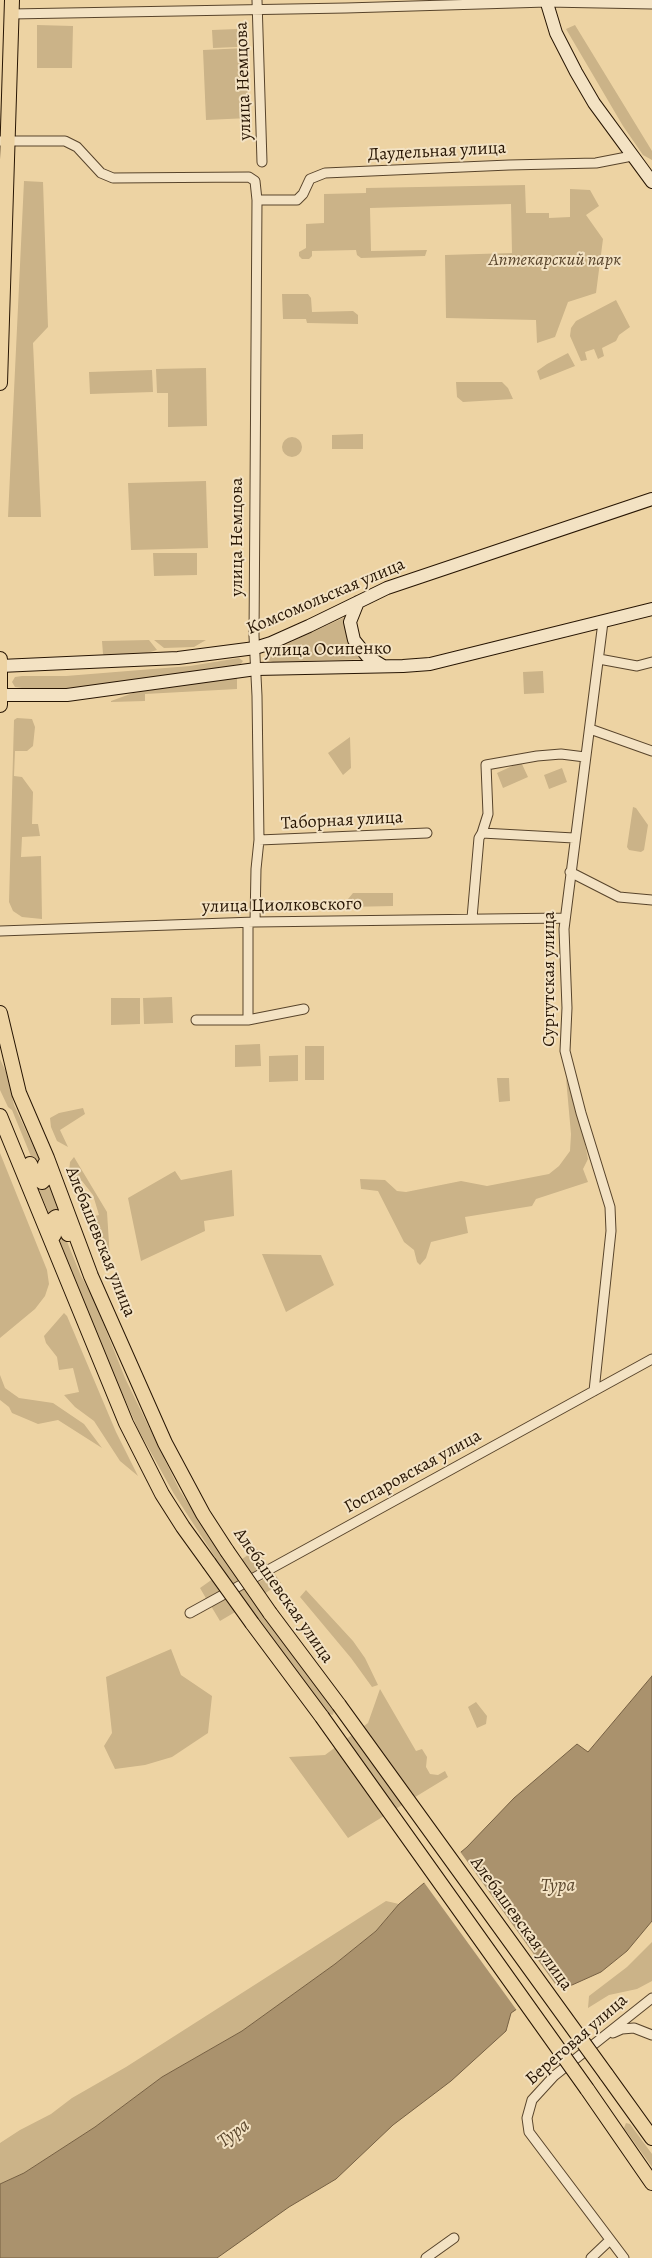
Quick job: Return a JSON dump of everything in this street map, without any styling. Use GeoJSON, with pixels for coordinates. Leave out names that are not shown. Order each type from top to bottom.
{"type":"FeatureCollection","features":[{"type":"Feature","properties":{"kind":"main road"},"geometry":{"type":"LineString","coordinates":[[546,1],[556,33],[594,103],[652,182]]}},
{"type":"Feature","properties":{"kind":"main road"},"geometry":{"type":"LineString","coordinates":[[0,383],[8,9]]}},
{"type":"Feature","properties":{"kind":"main road","name":"Комсомольская улица"},"geometry":{"type":"LineString","coordinates":[[0,664],[178,658],[255,648],[292,634],[387,588],[652,499]]}},
{"type":"Feature","properties":{"kind":"main road"},"geometry":{"type":"LineString","coordinates":[[358,602],[350,622],[354,640],[367,656],[384,667]]}},
{"type":"Feature","properties":{"kind":"main road","name":"улица Осипенко"},"geometry":{"type":"LineString","coordinates":[[0,695],[67,696],[256,670],[430,664],[652,609]]}},
{"type":"Feature","properties":{"kind":"main road"},"geometry":{"type":"LineString","coordinates":[[0,664],[0,705]]}},
{"type":"Feature","properties":{"kind":"main road","name":"Алебашевская улица"},"geometry":{"type":"LineString","coordinates":[[0,1013],[19,1093],[47,1158],[86,1261],[153,1420],[183,1479],[227,1551],[270,1613],[339,1705],[652,2138]]}},
{"type":"Feature","properties":{"kind":"main road"},"geometry":{"type":"LineString","coordinates":[[0,1042],[4,1056],[12,1066]]}},
{"type":"Feature","properties":{"kind":"main road"},"geometry":{"type":"LineString","coordinates":[[0,1116],[14,1145],[98,1357],[130,1431],[162,1494],[208,1563],[322,1717],[652,2183]]}},
{"type":"Feature","properties":{"kind":"main road"},"geometry":{"type":"LineString","coordinates":[[14,1145],[27,1157],[37,1178],[42,1182],[47,1178],[45,1165],[47,1158]]}},
{"type":"Feature","properties":{"kind":"main road"},"geometry":{"type":"LineString","coordinates":[[56,1249],[50,1224],[56,1217],[62,1220],[73,1246],[86,1261]]}},
{"type":"Feature","properties":{"kind":"main road"},"geometry":{"type":"LineString","coordinates":[[595,2101],[605,2106],[612,2104],[617,2095],[610,2080]]}},
{"type":"Feature","properties":{"kind":"main road"},"geometry":{"type":"LineString","coordinates":[[618,2134],[618,2126],[626,2118],[637,2118],[640,2122]]}},
{"type":"Feature","properties":{"kind":"street"},"geometry":{"type":"LineString","coordinates":[[8,9],[546,1],[652,4]]}},
{"type":"Feature","properties":{"kind":"street","name":"улица Немцова"},"geometry":{"type":"LineString","coordinates":[[257,5],[259,17],[262,162]]}},
{"type":"Feature","properties":{"kind":"street","name":"улица Немцова"},"geometry":{"type":"LineString","coordinates":[[4,141],[65,141],[71,143],[101,173],[113,178],[249,177],[254,181],[256,200],[255,648],[259,840],[251,922],[248,1020]]}},
{"type":"Feature","properties":{"kind":"street","name":"Даудельная улица"},"geometry":{"type":"LineString","coordinates":[[256,200],[297,200],[303,194],[310,179],[325,173],[596,163],[632,156]]}},
{"type":"Feature","properties":{"kind":"street","name":"Сургутская улица"},"geometry":{"type":"LineString","coordinates":[[594,1391],[611,1231],[610,1207],[581,1113],[565,1051],[567,1008],[564,918],[603,622]]}},
{"type":"Feature","properties":{"kind":"street"},"geometry":{"type":"LineString","coordinates":[[599,659],[637,666],[652,662]]}},
{"type":"Feature","properties":{"kind":"street"},"geometry":{"type":"LineString","coordinates":[[590,729],[652,751]]}},
{"type":"Feature","properties":{"kind":"street"},"geometry":{"type":"LineString","coordinates":[[472,918],[479,838],[488,814],[486,764],[561,754],[585,757]]}},
{"type":"Feature","properties":{"kind":"street","name":"Таборная улица"},"geometry":{"type":"LineString","coordinates":[[259,840],[427,833]]}},
{"type":"Feature","properties":{"kind":"street"},"geometry":{"type":"LineString","coordinates":[[482,833],[574,838]]}},
{"type":"Feature","properties":{"kind":"street"},"geometry":{"type":"LineString","coordinates":[[570,872],[619,897],[652,900]]}},
{"type":"Feature","properties":{"kind":"street","name":"улица Циолковского"},"geometry":{"type":"LineString","coordinates":[[0,932],[251,922],[564,918]]}},
{"type":"Feature","properties":{"kind":"street"},"geometry":{"type":"LineString","coordinates":[[196,1020],[248,1020],[304,1010]]}},
{"type":"Feature","properties":{"kind":"street","name":"Госпаровская улица"},"geometry":{"type":"LineString","coordinates":[[190,1613],[652,1359]]}},
{"type":"Feature","properties":{"kind":"street","name":"Береговая улица"},"geometry":{"type":"LineString","coordinates":[[624,2258],[529,2132],[527,2118],[532,2100],[541,2088],[572,2060],[652,1998]]}},
{"type":"Feature","properties":{"kind":"street"},"geometry":{"type":"LineString","coordinates":[[603,2037],[622,2029],[634,2028],[652,2035]]}},
{"type":"Feature","properties":{"kind":"street"},"geometry":{"type":"LineString","coordinates":[[426,2258],[454,2238]]}},
{"type":"Feature","properties":{"kind":"street"},"geometry":{"type":"LineString","coordinates":[[591,2258],[610,2240]]}},
{"type":"Feature","properties":{"kind":"green space"},"geometry":{"type":"Polygon","coordinates":[[[37,25],[73,26],[72,68],[37,68],[37,25]]]}},
{"type":"Feature","properties":{"kind":"green space"},"geometry":{"type":"Polygon","coordinates":[[[575,25],[652,151],[652,160],[643,155],[623,126],[566,29],[575,25]]]}},
{"type":"Feature","properties":{"kind":"green space"},"geometry":{"type":"Polygon","coordinates":[[[237,29],[237,47],[213,48],[212,30],[237,29]]]}},
{"type":"Feature","properties":{"kind":"green space"},"geometry":{"type":"Polygon","coordinates":[[[246,48],[249,118],[206,120],[203,50],[246,48]]]}},
{"type":"Feature","properties":{"kind":"green space"},"geometry":{"type":"Polygon","coordinates":[[[24,181],[43,182],[48,327],[33,343],[41,517],[8,517],[24,181]]]}},
{"type":"Feature","properties":{"kind":"green space","name":"Аптекарский парк"},"geometry":{"type":"Polygon","coordinates":[[[525,185],[526,213],[549,213],[549,218],[570,217],[570,189],[590,190],[599,206],[586,215],[603,239],[596,293],[568,302],[555,337],[537,343],[536,320],[446,318],[445,255],[512,253],[511,204],[370,208],[371,251],[427,250],[425,256],[361,258],[357,255],[356,250],[312,251],[312,256],[309,259],[302,259],[299,256],[299,252],[306,248],[306,224],[324,223],[324,194],[366,193],[366,188],[525,185]]]}},
{"type":"Feature","properties":{"kind":"green space"},"geometry":{"type":"Polygon","coordinates":[[[282,294],[308,294],[311,298],[312,312],[353,311],[358,315],[358,324],[307,323],[306,319],[283,319],[282,294]]]}},
{"type":"Feature","properties":{"kind":"green space"},"geometry":{"type":"Polygon","coordinates":[[[616,300],[630,327],[619,335],[616,341],[602,348],[604,356],[598,359],[594,349],[585,352],[587,360],[581,361],[570,336],[571,328],[576,321],[616,300]]]}},
{"type":"Feature","properties":{"kind":"green space"},"geometry":{"type":"Polygon","coordinates":[[[568,353],[575,366],[540,380],[537,371],[568,353]]]}},
{"type":"Feature","properties":{"kind":"green space"},"geometry":{"type":"Polygon","coordinates":[[[206,368],[207,426],[168,427],[168,393],[157,393],[156,369],[206,368]]]}},
{"type":"Feature","properties":{"kind":"green space"},"geometry":{"type":"Polygon","coordinates":[[[152,370],[153,392],[90,394],[89,372],[152,370]]]}},
{"type":"Feature","properties":{"kind":"green space"},"geometry":{"type":"Polygon","coordinates":[[[456,382],[502,382],[508,388],[513,399],[463,402],[457,397],[456,382]]]}},
{"type":"Feature","properties":{"kind":"green space"},"geometry":{"type":"Polygon","coordinates":[[[363,434],[363,449],[332,449],[332,435],[363,434]]]}},
{"type":"Feature","properties":{"kind":"green space"},"geometry":{"type":"Polygon","coordinates":[[[292,437],[299,440],[302,447],[299,454],[292,457],[285,454],[282,447],[285,440],[292,437]]]}},
{"type":"Feature","properties":{"kind":"green space"},"geometry":{"type":"Polygon","coordinates":[[[206,481],[208,548],[131,550],[128,483],[206,481]]]}},
{"type":"Feature","properties":{"kind":"green space"},"geometry":{"type":"Polygon","coordinates":[[[153,553],[197,553],[197,575],[154,576],[153,553]]]}},
{"type":"Feature","properties":{"kind":"green space"},"geometry":{"type":"Polygon","coordinates":[[[347,616],[368,659],[273,662],[268,660],[270,652],[347,616]]]}},
{"type":"Feature","properties":{"kind":"green space"},"geometry":{"type":"Polygon","coordinates":[[[149,640],[157,650],[140,655],[108,657],[103,654],[102,641],[149,640]]]}},
{"type":"Feature","properties":{"kind":"green space"},"geometry":{"type":"Polygon","coordinates":[[[154,640],[206,640],[194,647],[164,648],[154,640]]]}},
{"type":"Feature","properties":{"kind":"green space"},"geometry":{"type":"Polygon","coordinates":[[[239,658],[243,661],[240,665],[109,685],[66,688],[22,688],[15,687],[12,682],[15,677],[22,676],[66,676],[190,666],[239,658]]]}},
{"type":"Feature","properties":{"kind":"green space"},"geometry":{"type":"Polygon","coordinates":[[[543,671],[544,693],[524,694],[523,672],[543,671]]]}},
{"type":"Feature","properties":{"kind":"green space"},"geometry":{"type":"Polygon","coordinates":[[[237,677],[237,689],[145,694],[145,701],[111,702],[133,693],[237,677]]]}},
{"type":"Feature","properties":{"kind":"green space"},"geometry":{"type":"Polygon","coordinates":[[[17,718],[32,719],[35,727],[33,746],[27,751],[15,751],[14,776],[22,777],[33,792],[32,824],[38,824],[40,836],[22,837],[21,857],[41,856],[42,919],[22,917],[13,911],[9,902],[14,720],[17,718]]]}},
{"type":"Feature","properties":{"kind":"green space"},"geometry":{"type":"Polygon","coordinates":[[[350,737],[351,768],[343,775],[328,753],[350,737]]]}},
{"type":"Feature","properties":{"kind":"green space"},"geometry":{"type":"Polygon","coordinates":[[[521,762],[528,777],[503,788],[497,773],[521,762]]]}},
{"type":"Feature","properties":{"kind":"green space"},"geometry":{"type":"Polygon","coordinates":[[[562,768],[567,782],[549,789],[544,775],[562,768]]]}},
{"type":"Feature","properties":{"kind":"green space"},"geometry":{"type":"Polygon","coordinates":[[[633,807],[636,808],[648,825],[644,850],[641,852],[629,850],[627,847],[633,807]]]}},
{"type":"Feature","properties":{"kind":"green space"},"geometry":{"type":"Polygon","coordinates":[[[353,893],[393,893],[393,906],[348,907],[348,899],[353,893]]]}},
{"type":"Feature","properties":{"kind":"green space"},"geometry":{"type":"Polygon","coordinates":[[[172,997],[173,1023],[144,1024],[143,998],[172,997]]]}},
{"type":"Feature","properties":{"kind":"green space"},"geometry":{"type":"Polygon","coordinates":[[[111,998],[140,998],[140,1024],[111,1025],[111,998]]]}},
{"type":"Feature","properties":{"kind":"green space"},"geometry":{"type":"Polygon","coordinates":[[[260,1044],[261,1066],[235,1067],[235,1045],[260,1044]]]}},
{"type":"Feature","properties":{"kind":"green space"},"geometry":{"type":"Polygon","coordinates":[[[305,1046],[324,1046],[324,1080],[305,1080],[305,1046]]]}},
{"type":"Feature","properties":{"kind":"green space"},"geometry":{"type":"Polygon","coordinates":[[[298,1055],[298,1081],[269,1082],[269,1056],[298,1055]]]}},
{"type":"Feature","properties":{"kind":"green space"},"geometry":{"type":"Polygon","coordinates":[[[0,1059],[6,1072],[14,1105],[45,1172],[39,1176],[12,1110],[8,1107],[0,1090],[0,1059]]]}},
{"type":"Feature","properties":{"kind":"green space"},"geometry":{"type":"Polygon","coordinates":[[[497,1078],[509,1078],[510,1101],[499,1102],[497,1078]]]}},
{"type":"Feature","properties":{"kind":"green space"},"geometry":{"type":"Polygon","coordinates":[[[566,1078],[580,1118],[588,1159],[583,1169],[588,1182],[536,1199],[532,1206],[465,1217],[468,1233],[431,1242],[426,1258],[420,1265],[417,1262],[414,1250],[404,1242],[378,1191],[361,1189],[360,1179],[385,1180],[397,1191],[406,1192],[461,1181],[487,1186],[549,1174],[559,1166],[570,1151],[571,1134],[566,1078]]]}},
{"type":"Feature","properties":{"kind":"green space"},"geometry":{"type":"Polygon","coordinates":[[[83,1108],[85,1114],[60,1130],[68,1147],[57,1141],[51,1127],[50,1118],[59,1113],[83,1108]]]}},
{"type":"Feature","properties":{"kind":"green space"},"geometry":{"type":"Polygon","coordinates":[[[0,1153],[47,1270],[49,1284],[45,1296],[35,1309],[0,1338],[0,1153]]]}},
{"type":"Feature","properties":{"kind":"green space"},"geometry":{"type":"Polygon","coordinates":[[[74,1157],[107,1212],[110,1259],[102,1262],[86,1218],[99,1215],[93,1195],[82,1181],[72,1179],[69,1172],[70,1162],[74,1157]]]}},
{"type":"Feature","properties":{"kind":"green space"},"geometry":{"type":"Polygon","coordinates":[[[232,1170],[234,1216],[204,1221],[205,1231],[141,1261],[128,1198],[175,1171],[181,1180],[232,1170]]]}},
{"type":"Feature","properties":{"kind":"green space"},"geometry":{"type":"Polygon","coordinates":[[[48,1182],[61,1215],[50,1216],[37,1185],[48,1182]]]}},
{"type":"Feature","properties":{"kind":"green space"},"geometry":{"type":"Polygon","coordinates":[[[59,1222],[81,1276],[94,1300],[125,1378],[180,1491],[230,1567],[257,1549],[268,1565],[239,1582],[245,1589],[275,1574],[281,1583],[253,1601],[334,1711],[333,1715],[329,1714],[247,1605],[220,1621],[211,1606],[239,1592],[234,1585],[207,1600],[200,1588],[224,1571],[174,1494],[139,1431],[53,1225],[59,1222]]]}},
{"type":"Feature","properties":{"kind":"green space"},"geometry":{"type":"Polygon","coordinates":[[[262,1254],[321,1255],[334,1285],[286,1312],[262,1254]]]}},
{"type":"Feature","properties":{"kind":"green space"},"geometry":{"type":"Polygon","coordinates":[[[64,1313],[67,1316],[116,1432],[138,1476],[120,1461],[94,1421],[75,1407],[64,1395],[79,1392],[73,1368],[59,1370],[57,1357],[46,1343],[44,1336],[64,1313]]]}},
{"type":"Feature","properties":{"kind":"green space"},"geometry":{"type":"Polygon","coordinates":[[[0,1375],[5,1388],[19,1398],[53,1403],[84,1424],[102,1448],[58,1420],[38,1424],[12,1413],[9,1407],[0,1400],[0,1375]]]}},
{"type":"Feature","properties":{"kind":"green space"},"geometry":{"type":"Polygon","coordinates":[[[306,1590],[353,1641],[365,1658],[378,1685],[372,1687],[351,1658],[300,1597],[306,1590]]]}},
{"type":"Feature","properties":{"kind":"green space"},"geometry":{"type":"Polygon","coordinates":[[[171,1649],[181,1675],[212,1696],[208,1733],[172,1757],[145,1765],[115,1769],[104,1746],[112,1733],[106,1677],[171,1649]]]}},
{"type":"Feature","properties":{"kind":"green space"},"geometry":{"type":"Polygon","coordinates":[[[380,1689],[416,1751],[422,1749],[427,1757],[426,1767],[430,1774],[438,1775],[445,1771],[448,1777],[348,1838],[289,1757],[325,1755],[368,1723],[380,1689]]]}},
{"type":"Feature","properties":{"kind":"green space"},"geometry":{"type":"Polygon","coordinates":[[[476,1702],[487,1716],[486,1724],[477,1728],[468,1707],[476,1702]]]}},
{"type":"Feature","properties":{"kind":"green space"},"geometry":{"type":"Polygon","coordinates":[[[386,1901],[399,1904],[376,1931],[335,1964],[242,2031],[162,2077],[95,2127],[24,2173],[0,2184],[0,2143],[51,2114],[72,2098],[126,2067],[386,1901]]]}},
{"type":"Feature","properties":{"kind":"green space"},"geometry":{"type":"Polygon","coordinates":[[[652,1942],[652,1981],[637,1989],[609,1995],[588,2008],[589,1996],[627,1967],[652,1942]]]}},
{"type":"Feature","properties":{"kind":"green space"},"geometry":{"type":"Polygon","coordinates":[[[626,2123],[630,2124],[652,2154],[652,2167],[624,2128],[626,2123]]]}},
{"type":"Feature","properties":{"kind":"water","name":"Тура"},"geometry":{"type":"Polygon","coordinates":[[[652,1676],[652,1921],[627,1951],[601,1972],[572,1985],[552,1985],[511,2013],[506,2031],[451,2081],[393,2125],[336,2179],[289,2207],[217,2258],[0,2258],[0,2184],[24,2173],[95,2127],[162,2077],[242,2031],[335,1964],[376,1931],[399,1904],[467,1847],[514,1798],[577,1744],[588,1752],[652,1676]]]}},
{"type":"Feature","properties":{"kind":"pier"},"geometry":{"type":"Polygon","coordinates":[[[459,1850],[558,1988],[553,1988],[518,2012],[423,1881],[459,1850]]]}}]}
